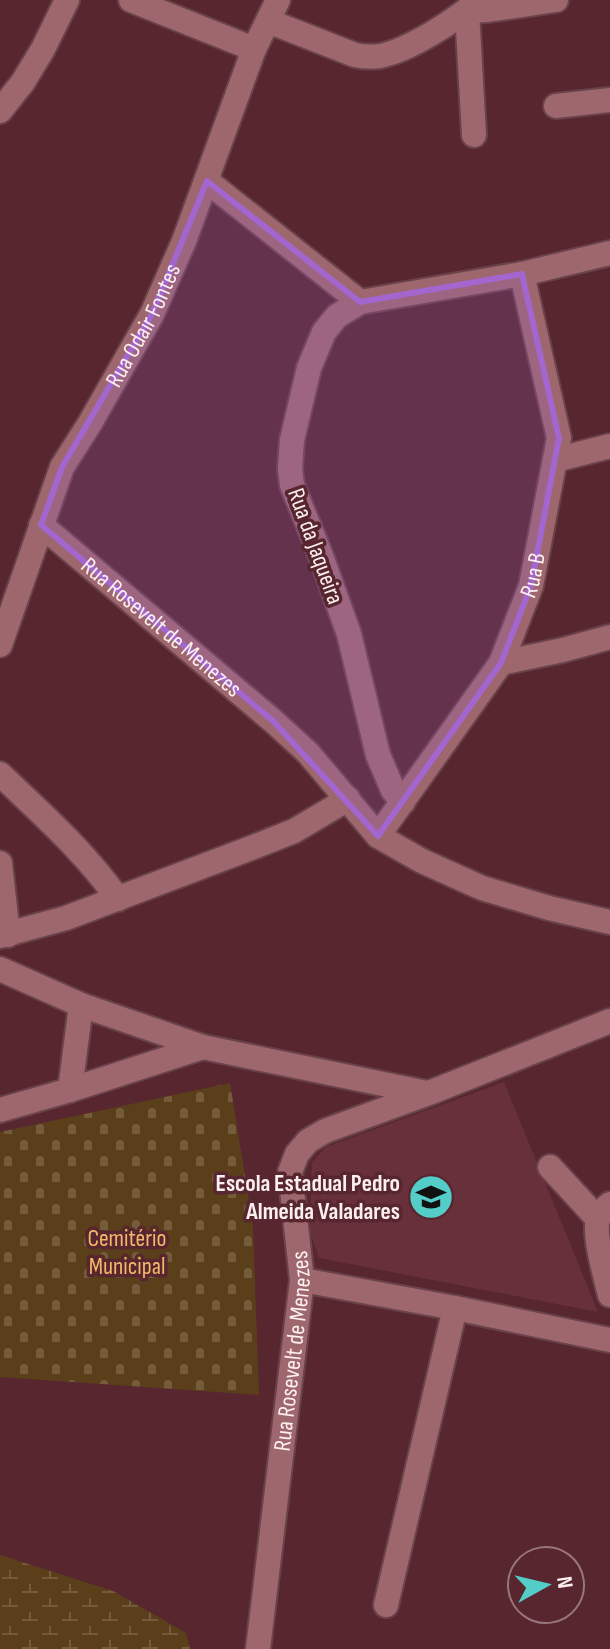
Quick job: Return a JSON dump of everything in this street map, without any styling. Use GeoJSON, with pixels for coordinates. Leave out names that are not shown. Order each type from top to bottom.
{"type":"FeatureCollection","features":[{"type":"Feature","properties":{"kind":"street"},"geometry":{"type":"LineString","coordinates":[[0,111],[43,49],[67,0]]}},
{"type":"Feature","properties":{"kind":"street"},"geometry":{"type":"LineString","coordinates":[[131,0],[254,49]]}},
{"type":"Feature","properties":{"kind":"street"},"geometry":{"type":"LineString","coordinates":[[473,5],[488,10],[556,0]]}},
{"type":"Feature","properties":{"kind":"street"},"geometry":{"type":"LineString","coordinates":[[273,11],[355,55],[369,57],[384,55],[416,42],[473,5]]}},
{"type":"Feature","properties":{"kind":"street"},"geometry":{"type":"LineString","coordinates":[[473,5],[474,135]]}},
{"type":"Feature","properties":{"kind":"street","name":"Rua Odair Fontes"},"geometry":{"type":"LineString","coordinates":[[0,645],[62,467],[152,314],[184,241],[254,49],[273,11]]}},
{"type":"Feature","properties":{"kind":"street"},"geometry":{"type":"LineString","coordinates":[[556,106],[610,100]]}},
{"type":"Feature","properties":{"kind":"street"},"geometry":{"type":"LineString","coordinates":[[207,181],[360,302],[522,274],[610,253]]}},
{"type":"Feature","properties":{"kind":"street","name":"Rua B"},"geometry":{"type":"LineString","coordinates":[[378,836],[501,663],[531,586],[559,438],[522,274]]}},
{"type":"Feature","properties":{"kind":"street","name":"Rua da Jaqueira"},"geometry":{"type":"LineString","coordinates":[[360,302],[337,316],[324,332],[309,368],[292,440],[290,469],[292,485],[349,634],[378,755],[393,790],[403,802]]}},
{"type":"Feature","properties":{"kind":"street"},"geometry":{"type":"LineString","coordinates":[[555,460],[610,446]]}},
{"type":"Feature","properties":{"kind":"street","name":"Rua Rosevelt de Menezes"},"geometry":{"type":"LineString","coordinates":[[41,525],[308,753],[378,836],[422,861],[482,888],[610,922]]}},
{"type":"Feature","properties":{"kind":"street"},"geometry":{"type":"LineString","coordinates":[[501,663],[610,637]]}},
{"type":"Feature","properties":{"kind":"street"},"geometry":{"type":"LineString","coordinates":[[0,774],[63,834],[101,875],[118,899]]}},
{"type":"Feature","properties":{"kind":"street"},"geometry":{"type":"LineString","coordinates":[[0,863],[4,936],[66,918],[294,831],[348,799]]}},
{"type":"Feature","properties":{"kind":"street"},"geometry":{"type":"LineString","coordinates":[[0,969],[81,1005],[203,1047],[429,1093]]}},
{"type":"Feature","properties":{"kind":"street"},"geometry":{"type":"LineString","coordinates":[[70,1090],[81,1005]]}},
{"type":"Feature","properties":{"kind":"street","name":"Rua Rosevelt de Menezes"},"geometry":{"type":"LineString","coordinates":[[258,1649],[302,1280],[290,1172],[297,1154],[308,1141],[325,1131],[610,1021]]}},
{"type":"Feature","properties":{"kind":"street"},"geometry":{"type":"LineString","coordinates":[[0,1110],[203,1047]]}},
{"type":"Feature","properties":{"kind":"street"},"geometry":{"type":"LineString","coordinates":[[550,1167],[604,1212],[597,1236],[610,1295]]}},
{"type":"Feature","properties":{"kind":"street"},"geometry":{"type":"LineString","coordinates":[[302,1280],[610,1340]]}},
{"type":"Feature","properties":{"kind":"street"},"geometry":{"type":"LineString","coordinates":[[386,1605],[455,1308]]}},
{"type":"Feature","properties":{"kind":"highlighted area"},"geometry":{"type":"Polygon","coordinates":[[[207,181],[360,302],[522,274],[559,438],[531,586],[501,663],[378,836],[273,721],[41,525],[62,467],[152,314],[207,181]]]}},
{"type":"Feature","properties":{"kind":"shaded area","name":"Escola Estadual Pedro Almeida Valadares"},"geometry":{"type":"Polygon","coordinates":[[[504,1082],[598,1312],[319,1258],[310,1232],[312,1162],[326,1147],[504,1082]]]}},
{"type":"Feature","properties":{"kind":"green space","name":"Cemitério Municipal"},"geometry":{"type":"Polygon","coordinates":[[[230,1083],[253,1226],[259,1395],[0,1377],[0,1132],[230,1083]]]}},
{"type":"Feature","properties":{"kind":"green space"},"geometry":{"type":"Polygon","coordinates":[[[0,1555],[113,1591],[186,1633],[190,1649],[0,1649],[0,1555]]]}},
{"type":"Feature","properties":{"kind":"place","name":"Escola Estadual Pedro Almeida Valadares"},"geometry":{"type":"Point","coordinates":[431,1197]}}]}
